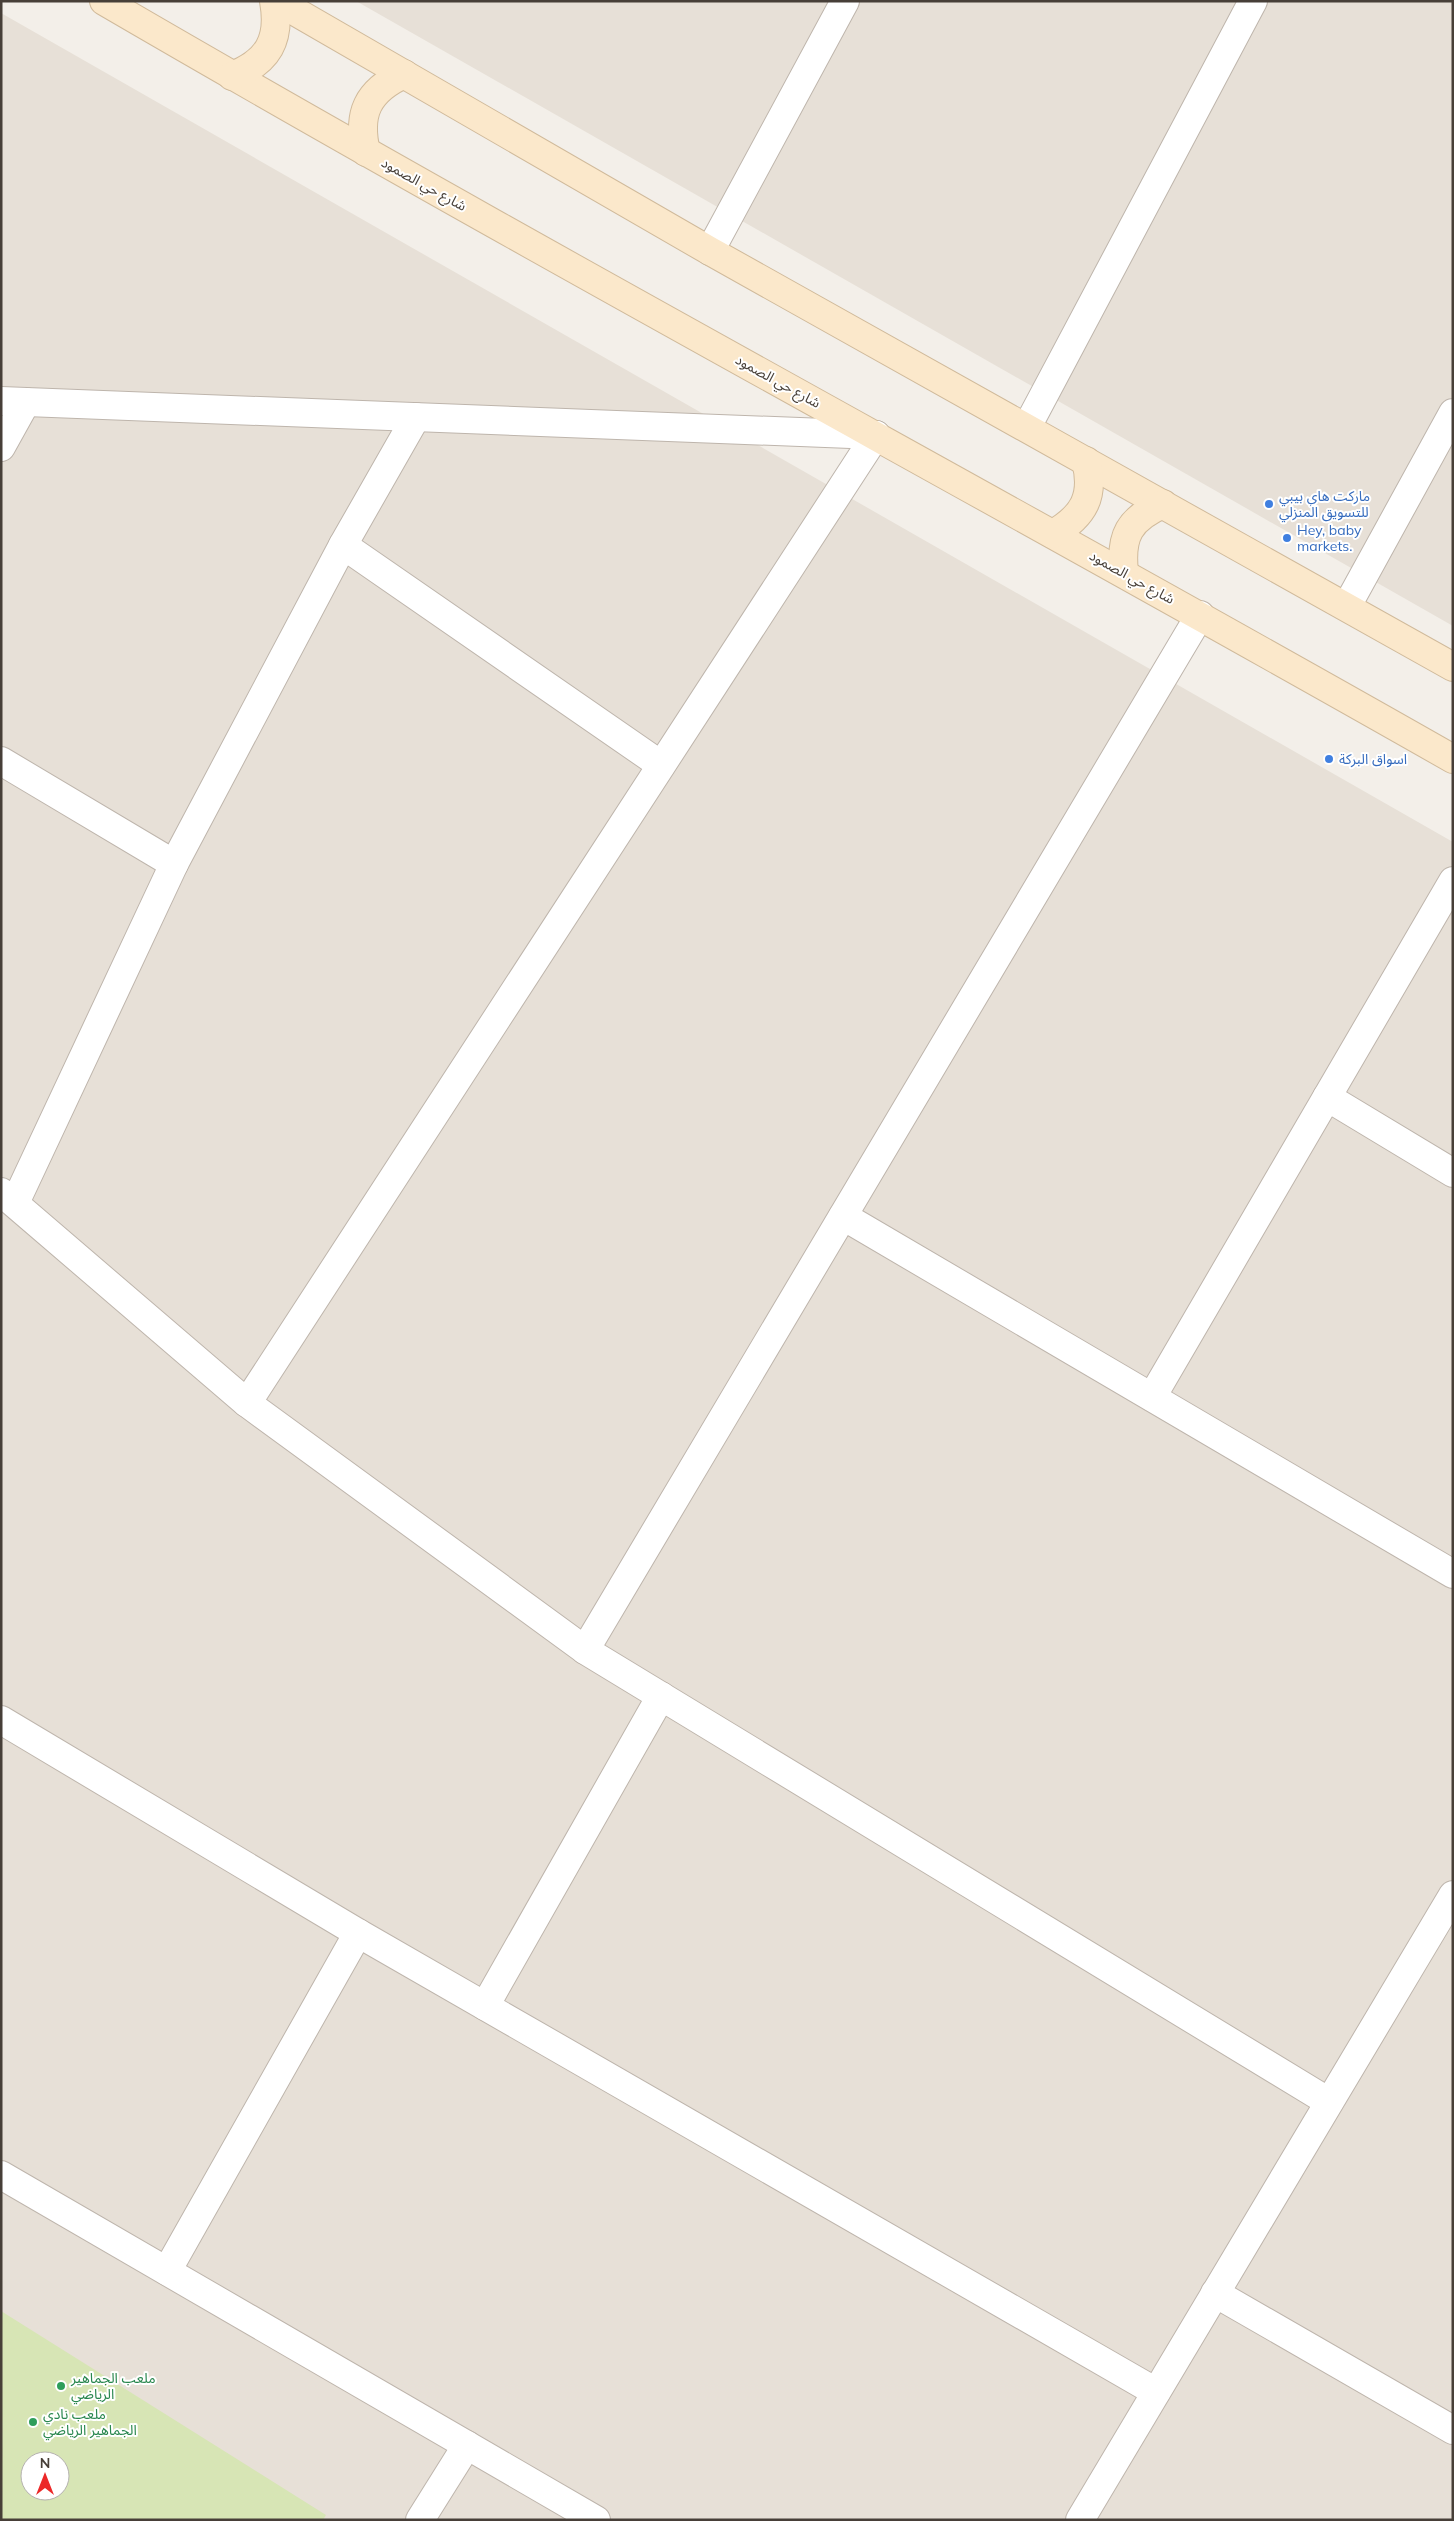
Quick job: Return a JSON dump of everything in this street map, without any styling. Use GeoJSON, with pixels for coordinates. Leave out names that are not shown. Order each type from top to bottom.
{"type":"FeatureCollection","features":[{"type":"Feature","properties":{"kind":"street","name":"شارع حي الصمود"},"geometry":{"type":"LineString","coordinates":[[104,1],[366,152],[1200,614],[1453,759]]}},
{"type":"Feature","properties":{"kind":"street"},"geometry":{"type":"LineString","coordinates":[[232,76],[250,69],[265,56],[274,38],[277,19],[276,1]]}},
{"type":"Feature","properties":{"kind":"street"},"geometry":{"type":"LineString","coordinates":[[276,1],[710,251],[1453,667]]}},
{"type":"Feature","properties":{"kind":"street"},"geometry":{"type":"LineString","coordinates":[[710,251],[846,1]]}},
{"type":"Feature","properties":{"kind":"street"},"geometry":{"type":"LineString","coordinates":[[1026,427],[1254,1]]}},
{"type":"Feature","properties":{"kind":"street"},"geometry":{"type":"LineString","coordinates":[[366,152],[362,133],[364,114],[372,96],[386,82],[404,74]]}},
{"type":"Feature","properties":{"kind":"street"},"geometry":{"type":"LineString","coordinates":[[1,447],[14,402],[876,435]]}},
{"type":"Feature","properties":{"kind":"street"},"geometry":{"type":"LineString","coordinates":[[1347,606],[1453,413]]}},
{"type":"Feature","properties":{"kind":"street"},"geometry":{"type":"LineString","coordinates":[[416,417],[343,545],[174,864],[8,1198],[247,1403],[585,1650],[1329,2102]]}},
{"type":"Feature","properties":{"kind":"street"},"geometry":{"type":"LineString","coordinates":[[247,1403],[876,435]]}},
{"type":"Feature","properties":{"kind":"street"},"geometry":{"type":"LineString","coordinates":[[1053,534],[1069,525],[1080,512],[1088,495],[1090,478],[1086,461]]}},
{"type":"Feature","properties":{"kind":"street"},"geometry":{"type":"LineString","coordinates":[[1124,572],[1122,554],[1125,538],[1133,522],[1147,511],[1162,504]]}},
{"type":"Feature","properties":{"kind":"street"},"geometry":{"type":"LineString","coordinates":[[343,545],[661,765]]}},
{"type":"Feature","properties":{"kind":"street"},"geometry":{"type":"LineString","coordinates":[[585,1650],[1200,614]]}},
{"type":"Feature","properties":{"kind":"street"},"geometry":{"type":"LineString","coordinates":[[1,761],[174,864]]}},
{"type":"Feature","properties":{"kind":"street"},"geometry":{"type":"LineString","coordinates":[[1152,1397],[1453,881]]}},
{"type":"Feature","properties":{"kind":"street"},"geometry":{"type":"LineString","coordinates":[[1327,1097],[1453,1173]]}},
{"type":"Feature","properties":{"kind":"street"},"geometry":{"type":"LineString","coordinates":[[843,1216],[1453,1574]]}},
{"type":"Feature","properties":{"kind":"street"},"geometry":{"type":"LineString","coordinates":[[485,2006],[661,1696]]}},
{"type":"Feature","properties":{"kind":"street"},"geometry":{"type":"LineString","coordinates":[[1,1720],[358,1933],[1156,2392]]}},
{"type":"Feature","properties":{"kind":"street"},"geometry":{"type":"LineString","coordinates":[[1080,2520],[1453,1895]]}},
{"type":"Feature","properties":{"kind":"street"},"geometry":{"type":"LineString","coordinates":[[167,2272],[358,1933]]}},
{"type":"Feature","properties":{"kind":"street"},"geometry":{"type":"LineString","coordinates":[[1,2175],[596,2520]]}},
{"type":"Feature","properties":{"kind":"street"},"geometry":{"type":"LineString","coordinates":[[1215,2293],[1453,2430]]}},
{"type":"Feature","properties":{"kind":"street"},"geometry":{"type":"LineString","coordinates":[[420,2520],[467,2445]]}},
{"type":"Feature","properties":{"kind":"shaded area"},"geometry":{"type":"Polygon","coordinates":[[[356,1],[1453,1],[1453,626],[356,1]]]}},
{"type":"Feature","properties":{"kind":"shaded area"},"geometry":{"type":"Polygon","coordinates":[[[1,13],[1453,842],[1453,2520],[1,2520],[1,13]]]}},
{"type":"Feature","properties":{"kind":"green space","name":"ملعب الجماهير الرياضي"},"geometry":{"type":"Polygon","coordinates":[[[1,2311],[326,2515],[323,2520],[1,2520],[1,2311]]]}},
{"type":"Feature","properties":{"kind":"place","name":"ماركت هاي بيبي للتسويق المنزلي"},"geometry":{"type":"Point","coordinates":[1269,504]}},
{"type":"Feature","properties":{"kind":"place","name":"Hey, baby markets."},"geometry":{"type":"Point","coordinates":[1287,538]}},
{"type":"Feature","properties":{"kind":"place","name":"اسواق البركة"},"geometry":{"type":"Point","coordinates":[1329,759]}},
{"type":"Feature","properties":{"kind":"place","name":"ملعب الجماهير الرياضي"},"geometry":{"type":"Point","coordinates":[61,2386]}},
{"type":"Feature","properties":{"kind":"place","name":"ملعب نادي الجماهير الرياضي"},"geometry":{"type":"Point","coordinates":[33,2422]}}]}
